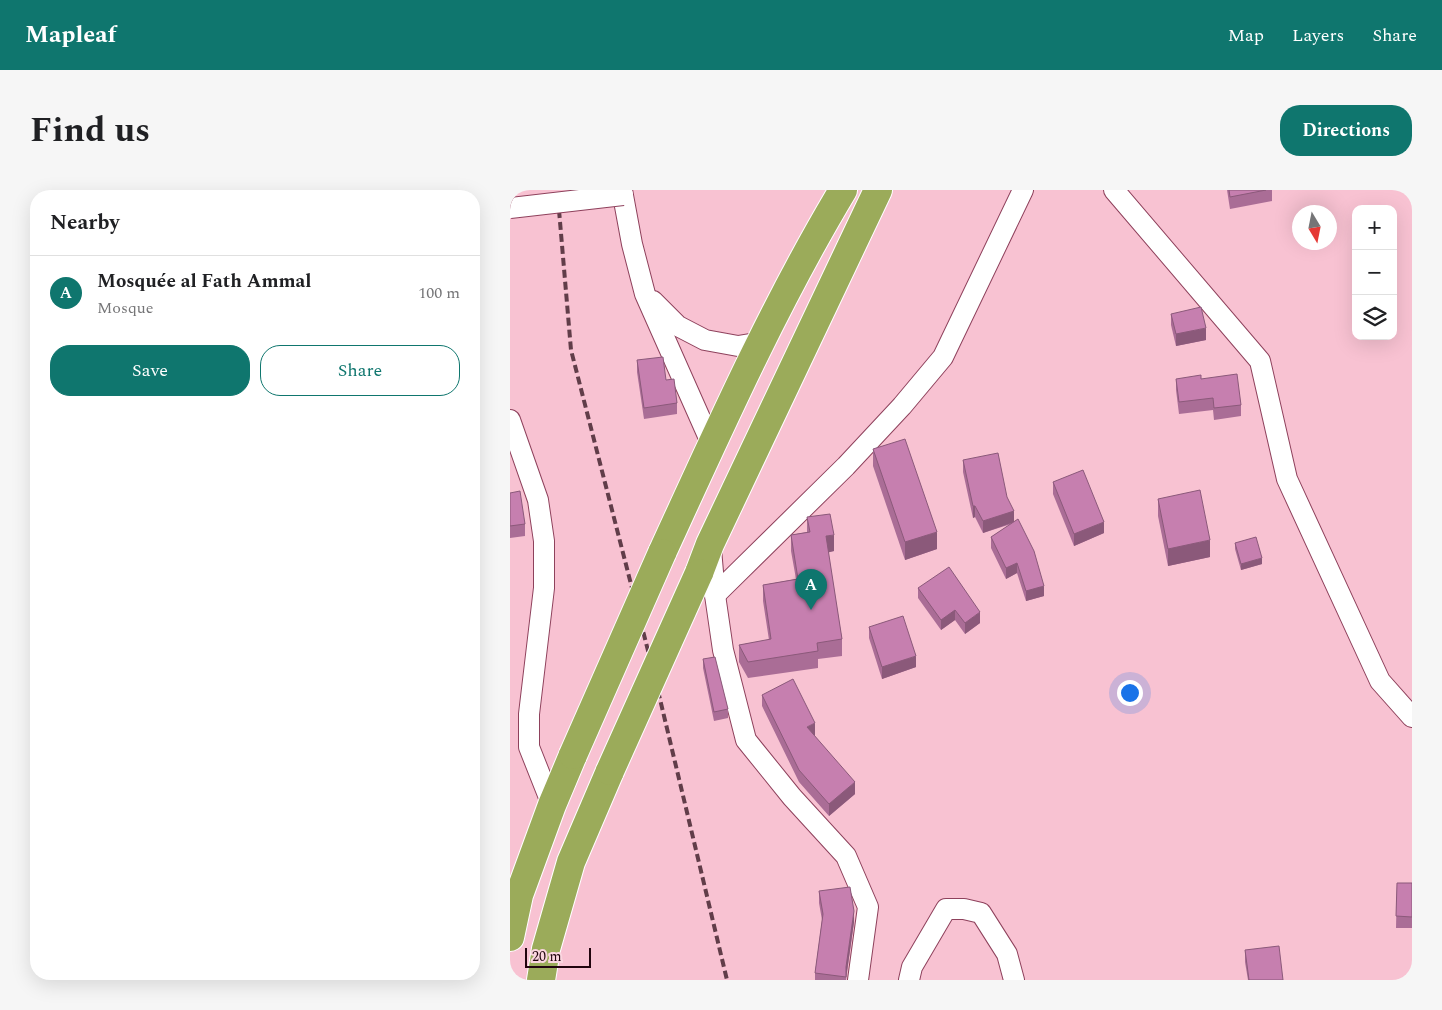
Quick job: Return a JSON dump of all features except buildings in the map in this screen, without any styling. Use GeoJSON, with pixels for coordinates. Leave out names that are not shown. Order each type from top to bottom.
{"type":"FeatureCollection","features":[{"type":"Feature","properties":{"kind":"highway"},"geometry":{"type":"LineString","coordinates":[[510,937],[519,895],[552,804],[662,553],[762,342],[843,190]]}},
{"type":"Feature","properties":{"kind":"highway"},"geometry":{"type":"LineString","coordinates":[[541,980],[546,949],[571,862],[699,573],[710,544],[878,190]]}},
{"type":"Feature","properties":{"kind":"street"},"geometry":{"type":"LineString","coordinates":[[715,595],[846,466],[902,406],[942,357],[1022,190]]}},
{"type":"Feature","properties":{"kind":"street"},"geometry":{"type":"LineString","coordinates":[[1114,190],[1260,361],[1287,479],[1380,681],[1412,717]]}},
{"type":"Feature","properties":{"kind":"street"},"geometry":{"type":"LineString","coordinates":[[510,208],[622,192],[632,244],[645,294],[712,445]]}},
{"type":"Feature","properties":{"kind":"street"},"geometry":{"type":"LineString","coordinates":[[645,294],[678,326],[705,340],[738,346],[762,342]]}},
{"type":"Feature","properties":{"kind":"street"},"geometry":{"type":"LineString","coordinates":[[510,420],[538,500],[544,541],[544,588],[529,714],[529,747],[552,804]]}},
{"type":"Feature","properties":{"kind":"street"},"geometry":{"type":"LineString","coordinates":[[710,544],[715,595],[724,650],[746,740],[792,797],[846,856],[868,908],[858,980]]}},
{"type":"Feature","properties":{"kind":"street"},"geometry":{"type":"LineString","coordinates":[[909,980],[912,967],[946,909],[964,909],[981,913],[1007,954],[1014,980]]}},
{"type":"Feature","properties":{"kind":"railway"},"geometry":{"type":"LineString","coordinates":[[559,210],[571,350],[654,674],[727,980]]}},
{"type":"Feature","properties":{"kind":"place","name":"Mosquée al Fath Ammal"},"geometry":{"type":"Point","coordinates":[811,610]}}]}
